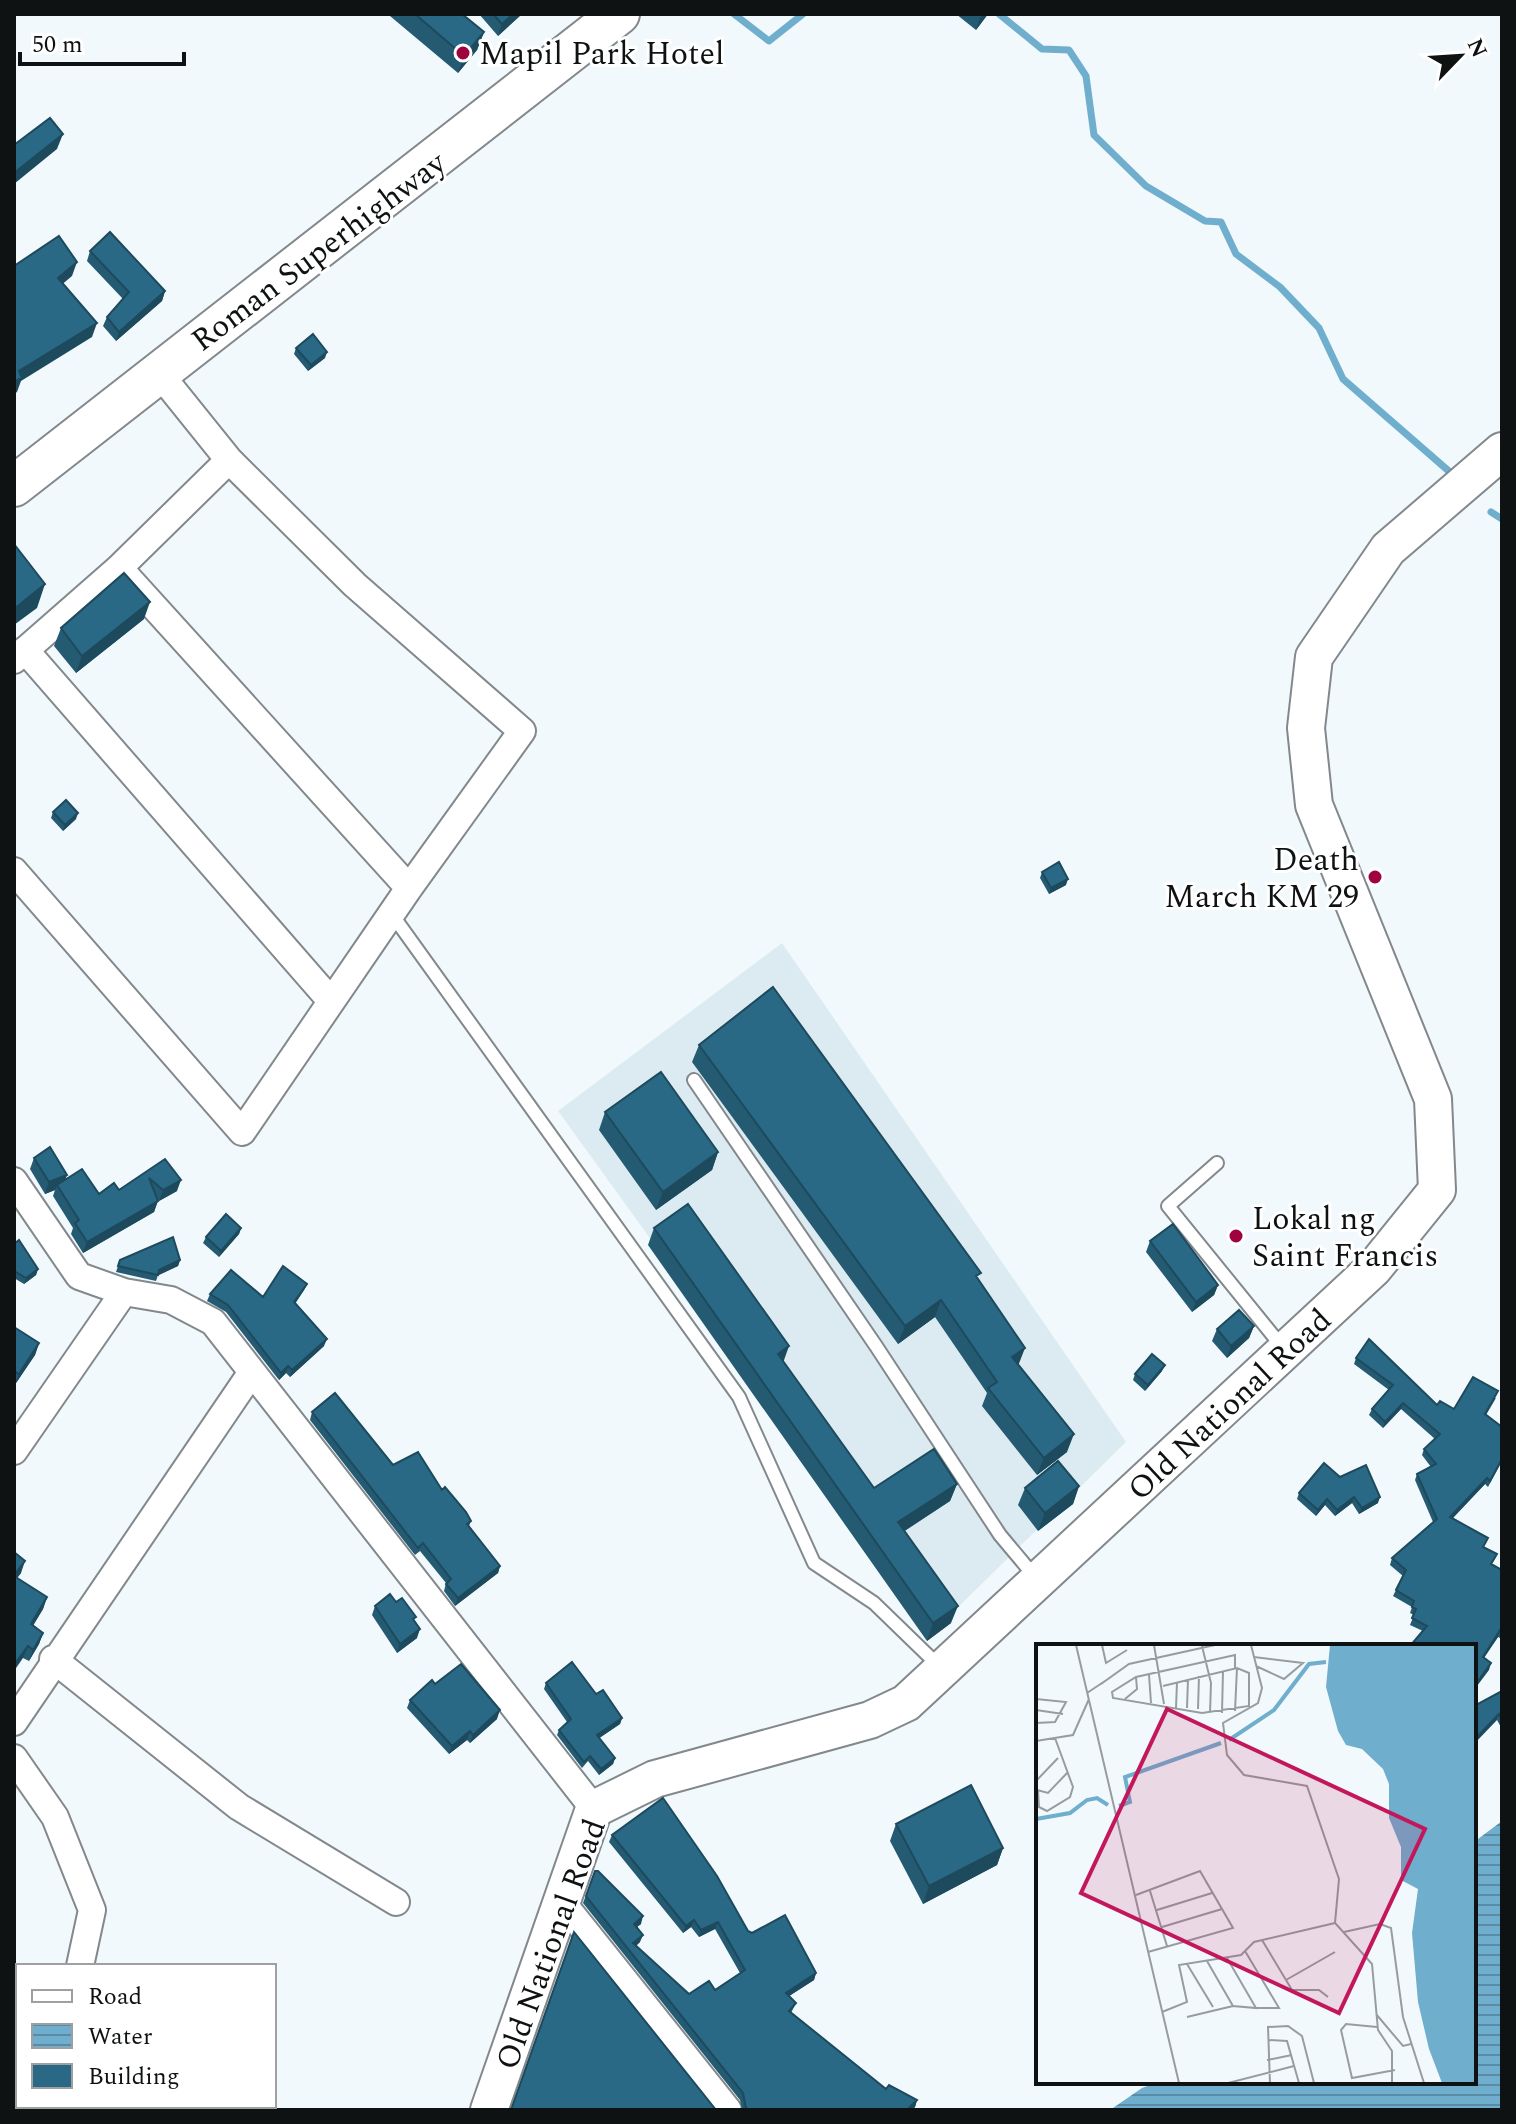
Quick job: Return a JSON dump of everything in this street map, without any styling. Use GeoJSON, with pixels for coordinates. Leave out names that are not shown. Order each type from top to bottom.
{"type":"FeatureCollection","features":[{"type":"Feature","properties":{"kind":"main road","name":"Roman Superhighway"},"geometry":{"type":"LineString","coordinates":[[14,486],[619,14]]}},
{"type":"Feature","properties":{"kind":"main road","name":"Old National Road"},"geometry":{"type":"LineString","coordinates":[[489,2110],[594,1809],[655,1779],[889,1713],[906,1703],[1374,1268],[1437,1190],[1433,1099],[1314,805],[1306,728],[1314,657],[1388,549],[1502,451]]}},
{"type":"Feature","properties":{"kind":"street"},"geometry":{"type":"LineString","coordinates":[[14,871],[242,1132],[391,913],[522,731],[355,585],[229,460],[159,373]]}},
{"type":"Feature","properties":{"kind":"street"},"geometry":{"type":"LineString","coordinates":[[229,460],[119,568],[19,655],[331,1001]]}},
{"type":"Feature","properties":{"kind":"street"},"geometry":{"type":"LineString","coordinates":[[119,568],[409,888]]}},
{"type":"Feature","properties":{"kind":"street"},"geometry":{"type":"LineString","coordinates":[[17,1193],[79,1276],[124,1292],[171,1300],[213,1322],[594,1809]]}},
{"type":"Feature","properties":{"kind":"street"},"geometry":{"type":"LineString","coordinates":[[14,1451],[124,1292]]}},
{"type":"Feature","properties":{"kind":"street"},"geometry":{"type":"LineString","coordinates":[[14,1722],[53,1659],[252,1372]]}},
{"type":"Feature","properties":{"kind":"street"},"geometry":{"type":"LineString","coordinates":[[53,1659],[239,1807],[396,1902]]}},
{"type":"Feature","properties":{"kind":"street"},"geometry":{"type":"LineString","coordinates":[[14,1758],[55,1817],[92,1910],[80,1964]]}},
{"type":"Feature","properties":{"kind":"street"},"geometry":{"type":"LineString","coordinates":[[562,1902],[728,2110]]}},
{"type":"Feature","properties":{"kind":"lane"},"geometry":{"type":"LineString","coordinates":[[391,913],[739,1397],[814,1563],[874,1603],[944,1670]]}},
{"type":"Feature","properties":{"kind":"lane"},"geometry":{"type":"LineString","coordinates":[[694,1080],[876,1346],[1000,1535],[1039,1581]]}},
{"type":"Feature","properties":{"kind":"lane"},"geometry":{"type":"LineString","coordinates":[[1217,1163],[1168,1206],[1285,1351]]}},
{"type":"Feature","properties":{"kind":"shaded area"},"geometry":{"type":"Polygon","coordinates":[[[782,943],[1126,1442],[934,1631],[558,1111],[782,943]]]}},
{"type":"Feature","properties":{"kind":"water"},"geometry":{"type":"Polygon","coordinates":[[[1502,1821],[1502,2110],[1110,2110],[1153,2084],[1476,2084],[1476,1840],[1502,1821]]]}},
{"type":"Feature","properties":{"kind":"building"},"geometry":{"type":"Polygon","coordinates":[[[415,14],[462,14],[484,32],[464,56],[415,14]]]}},
{"type":"Feature","properties":{"kind":"building"},"geometry":{"type":"Polygon","coordinates":[[[493,14],[513,14],[502,24],[493,14]]]}},
{"type":"Feature","properties":{"kind":"building"},"geometry":{"type":"Polygon","coordinates":[[[50,118],[63,134],[14,173],[14,145],[50,118]]]}},
{"type":"Feature","properties":{"kind":"building"},"geometry":{"type":"Polygon","coordinates":[[[110,232],[165,291],[119,332],[107,317],[129,292],[90,251],[110,232]]]}},
{"type":"Feature","properties":{"kind":"building"},"geometry":{"type":"Polygon","coordinates":[[[59,236],[77,262],[58,278],[97,323],[19,371],[22,378],[14,382],[14,266],[59,236]]]}},
{"type":"Feature","properties":{"kind":"building"},"geometry":{"type":"Polygon","coordinates":[[[313,334],[327,352],[311,365],[296,348],[313,334]]]}},
{"type":"Feature","properties":{"kind":"building"},"geometry":{"type":"Polygon","coordinates":[[[14,544],[45,584],[14,609],[14,544]]]}},
{"type":"Feature","properties":{"kind":"building"},"geometry":{"type":"Polygon","coordinates":[[[124,573],[150,602],[82,656],[61,628],[124,573]]]}},
{"type":"Feature","properties":{"kind":"building"},"geometry":{"type":"Polygon","coordinates":[[[66,800],[78,813],[65,825],[53,812],[66,800]]]}},
{"type":"Feature","properties":{"kind":"building"},"geometry":{"type":"Polygon","coordinates":[[[1059,862],[1068,879],[1051,888],[1042,872],[1059,862]]]}},
{"type":"Feature","properties":{"kind":"building"},"geometry":{"type":"Polygon","coordinates":[[[773,987],[981,1273],[976,1276],[1025,1348],[1012,1357],[1074,1434],[1044,1458],[988,1388],[997,1382],[941,1300],[905,1326],[699,1045],[773,987]]]}},
{"type":"Feature","properties":{"kind":"building"},"geometry":{"type":"Polygon","coordinates":[[[661,1072],[718,1152],[663,1192],[605,1112],[661,1072]]]}},
{"type":"Feature","properties":{"kind":"building"},"geometry":{"type":"Polygon","coordinates":[[[50,1147],[67,1175],[49,1182],[34,1158],[50,1147]]]}},
{"type":"Feature","properties":{"kind":"building"},"geometry":{"type":"Polygon","coordinates":[[[165,1159],[181,1180],[163,1190],[149,1178],[158,1201],[87,1242],[75,1223],[79,1220],[57,1185],[82,1169],[99,1194],[114,1183],[119,1190],[165,1159]]]}},
{"type":"Feature","properties":{"kind":"building"},"geometry":{"type":"Polygon","coordinates":[[[688,1204],[789,1346],[778,1354],[874,1488],[934,1449],[957,1484],[898,1522],[958,1606],[933,1623],[654,1228],[688,1204]]]}},
{"type":"Feature","properties":{"kind":"building"},"geometry":{"type":"Polygon","coordinates":[[[226,1214],[241,1228],[221,1251],[206,1237],[226,1214]]]}},
{"type":"Feature","properties":{"kind":"building"},"geometry":{"type":"Polygon","coordinates":[[[1173,1224],[1218,1285],[1196,1302],[1150,1241],[1173,1224]]]}},
{"type":"Feature","properties":{"kind":"building"},"geometry":{"type":"Polygon","coordinates":[[[173,1237],[180,1260],[159,1270],[158,1275],[118,1266],[120,1260],[173,1237]]]}},
{"type":"Feature","properties":{"kind":"building"},"geometry":{"type":"Polygon","coordinates":[[[19,1240],[38,1269],[26,1278],[14,1269],[14,1244],[19,1240]]]}},
{"type":"Feature","properties":{"kind":"building"},"geometry":{"type":"Polygon","coordinates":[[[283,1266],[307,1284],[294,1302],[327,1339],[292,1370],[288,1366],[281,1373],[228,1305],[210,1294],[231,1270],[263,1297],[283,1266]]]}},
{"type":"Feature","properties":{"kind":"building"},"geometry":{"type":"Polygon","coordinates":[[[1239,1310],[1254,1326],[1231,1346],[1217,1329],[1239,1310]]]}},
{"type":"Feature","properties":{"kind":"building"},"geometry":{"type":"Polygon","coordinates":[[[14,1327],[39,1343],[19,1374],[14,1371],[14,1327]]]}},
{"type":"Feature","properties":{"kind":"building"},"geometry":{"type":"Polygon","coordinates":[[[1369,1339],[1437,1405],[1440,1401],[1454,1409],[1473,1377],[1498,1391],[1485,1414],[1502,1427],[1502,1459],[1490,1481],[1487,1478],[1450,1517],[1488,1538],[1483,1547],[1497,1554],[1491,1564],[1502,1570],[1502,1631],[1483,1657],[1491,1663],[1476,1684],[1476,1644],[1412,1644],[1427,1626],[1412,1618],[1416,1609],[1412,1607],[1414,1601],[1396,1590],[1406,1570],[1392,1558],[1437,1519],[1417,1474],[1436,1464],[1424,1449],[1440,1434],[1403,1403],[1385,1422],[1372,1409],[1393,1385],[1356,1358],[1369,1339]]]}},
{"type":"Feature","properties":{"kind":"building"},"geometry":{"type":"Polygon","coordinates":[[[1152,1354],[1165,1365],[1148,1385],[1135,1374],[1152,1354]]]}},
{"type":"Feature","properties":{"kind":"building"},"geometry":{"type":"Polygon","coordinates":[[[335,1393],[393,1465],[418,1452],[442,1490],[445,1487],[466,1512],[471,1521],[467,1524],[500,1566],[458,1598],[446,1584],[451,1579],[423,1543],[418,1548],[312,1412],[335,1393]]]}},
{"type":"Feature","properties":{"kind":"building"},"geometry":{"type":"Polygon","coordinates":[[[1058,1461],[1079,1486],[1045,1513],[1025,1488],[1058,1461]]]}},
{"type":"Feature","properties":{"kind":"building"},"geometry":{"type":"Polygon","coordinates":[[[1324,1463],[1340,1477],[1366,1465],[1380,1497],[1362,1508],[1354,1497],[1337,1510],[1327,1499],[1318,1510],[1299,1493],[1324,1463]]]}},
{"type":"Feature","properties":{"kind":"building"},"geometry":{"type":"Polygon","coordinates":[[[14,1552],[25,1561],[14,1575],[14,1552]]]}},
{"type":"Feature","properties":{"kind":"building"},"geometry":{"type":"Polygon","coordinates":[[[14,1576],[47,1597],[31,1624],[43,1633],[33,1650],[28,1646],[14,1665],[14,1576]]]}},
{"type":"Feature","properties":{"kind":"building"},"geometry":{"type":"Polygon","coordinates":[[[390,1594],[396,1602],[402,1598],[416,1617],[413,1619],[420,1629],[400,1644],[375,1606],[390,1594]]]}},
{"type":"Feature","properties":{"kind":"building"},"geometry":{"type":"Polygon","coordinates":[[[572,1662],[596,1694],[603,1690],[622,1718],[597,1735],[615,1758],[601,1769],[590,1756],[584,1762],[559,1730],[571,1719],[546,1683],[572,1662]]]}},
{"type":"Feature","properties":{"kind":"building"},"geometry":{"type":"Polygon","coordinates":[[[461,1664],[500,1710],[473,1735],[470,1731],[452,1746],[410,1700],[432,1680],[435,1684],[461,1664]]]}},
{"type":"Feature","properties":{"kind":"building"},"geometry":{"type":"Polygon","coordinates":[[[1502,1691],[1502,1719],[1499,1714],[1476,1738],[1476,1705],[1502,1691]]]}},
{"type":"Feature","properties":{"kind":"building"},"geometry":{"type":"Polygon","coordinates":[[[971,1785],[1003,1848],[929,1886],[896,1824],[971,1785]]]}},
{"type":"Feature","properties":{"kind":"building"},"geometry":{"type":"Polygon","coordinates":[[[663,1798],[717,1876],[748,1931],[752,1933],[785,1915],[816,1973],[786,1993],[796,2003],[789,2011],[886,2089],[889,2085],[917,2100],[907,2110],[743,2110],[746,2108],[743,2093],[586,1896],[595,1871],[598,1871],[643,1916],[634,1924],[643,1935],[633,1943],[689,1994],[709,1981],[715,1990],[745,1970],[718,1922],[701,1930],[694,1920],[686,1926],[612,1835],[663,1798]]]}},
{"type":"Feature","properties":{"kind":"building"},"geometry":{"type":"Polygon","coordinates":[[[574,1932],[716,2110],[511,2110],[574,1932]]]}},
{"type":"Feature","properties":{"kind":"waterway"},"geometry":{"type":"LineString","coordinates":[[734,14],[769,41],[803,14]]}},
{"type":"Feature","properties":{"kind":"waterway"},"geometry":{"type":"LineString","coordinates":[[999,14],[1042,49],[1069,50],[1086,76],[1094,135],[1146,186],[1205,221],[1221,222],[1236,254],[1280,287],[1319,328],[1343,379],[1451,473]]}},
{"type":"Feature","properties":{"kind":"waterway"},"geometry":{"type":"LineString","coordinates":[[1491,512],[1502,519]]}},
{"type":"Feature","properties":{"kind":"place","name":"Mapil Park Hotel"},"geometry":{"type":"Point","coordinates":[463,53]}},
{"type":"Feature","properties":{"kind":"place","name":"Death March KM 29"},"geometry":{"type":"Point","coordinates":[1375,877]}},
{"type":"Feature","properties":{"kind":"place","name":"Lokal ng Saint Francis"},"geometry":{"type":"Point","coordinates":[1236,1236]}}]}
